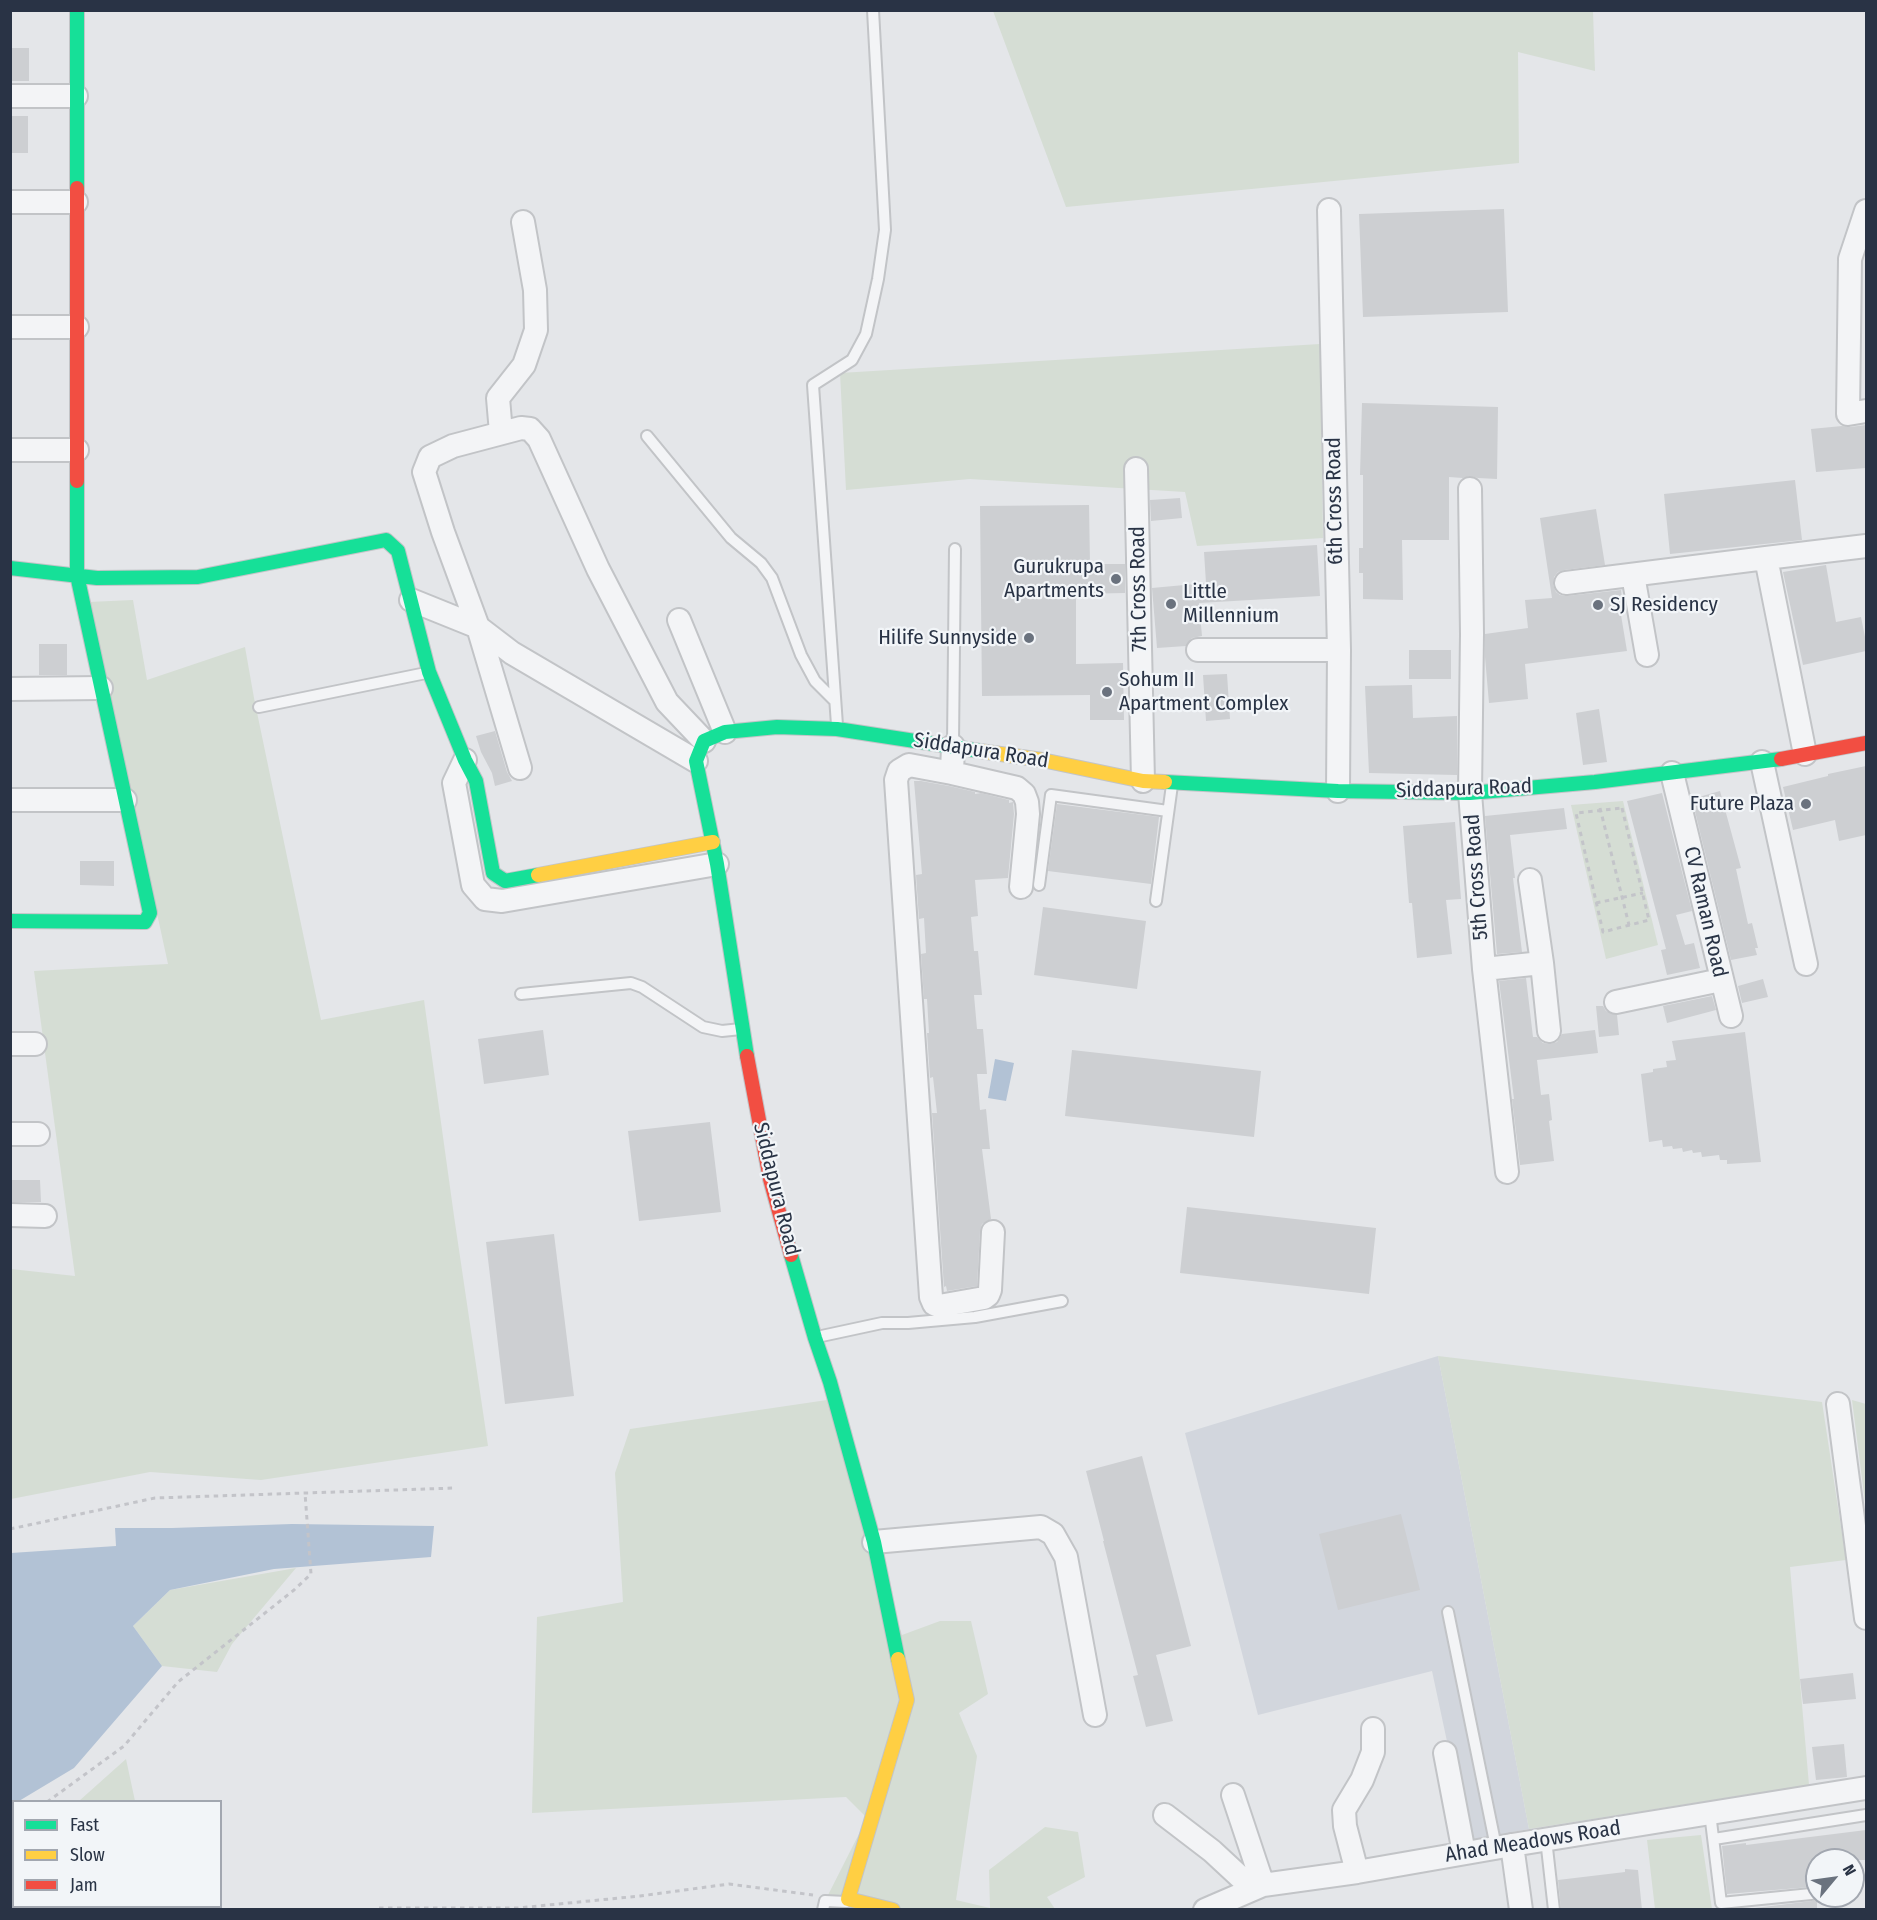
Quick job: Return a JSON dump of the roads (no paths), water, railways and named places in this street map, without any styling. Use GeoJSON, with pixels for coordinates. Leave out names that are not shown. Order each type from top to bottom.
{"type":"FeatureCollection","features":[{"type":"Feature","properties":{"kind":"street"},"geometry":{"type":"LineString","coordinates":[[10,921],[145,922],[150,913],[77,575],[76,10]]}},
{"type":"Feature","properties":{"kind":"street"},"geometry":{"type":"LineString","coordinates":[[10,96],[76,96]]}},
{"type":"Feature","properties":{"kind":"street"},"geometry":{"type":"LineString","coordinates":[[10,202],[76,202]]}},
{"type":"Feature","properties":{"kind":"street","name":"6th Cross Road"},"geometry":{"type":"LineString","coordinates":[[1329,210],[1339,650],[1338,792]]}},
{"type":"Feature","properties":{"kind":"street"},"geometry":{"type":"LineString","coordinates":[[1857,413],[1850,259],[1866,211]]}},
{"type":"Feature","properties":{"kind":"street"},"geometry":{"type":"LineString","coordinates":[[501,433],[498,398],[524,365],[536,330],[535,290],[523,222]]}},
{"type":"Feature","properties":{"kind":"street"},"geometry":{"type":"LineString","coordinates":[[10,327],[76,327]]}},
{"type":"Feature","properties":{"kind":"street"},"geometry":{"type":"LineString","coordinates":[[520,768],[478,627],[424,472],[430,457],[453,446],[521,428],[530,429],[539,439],[598,569],[667,702],[700,751]]}},
{"type":"Feature","properties":{"kind":"street"},"geometry":{"type":"LineString","coordinates":[[10,450],[77,450]]}},
{"type":"Feature","properties":{"kind":"street","name":"7th Cross Road"},"geometry":{"type":"LineString","coordinates":[[1136,469],[1143,781]]}},
{"type":"Feature","properties":{"kind":"street","name":"5th Cross Road"},"geometry":{"type":"LineString","coordinates":[[1470,489],[1472,634],[1470,793],[1484,969],[1507,1172]]}},
{"type":"Feature","properties":{"kind":"street"},"geometry":{"type":"LineString","coordinates":[[10,568],[97,578],[198,577],[386,540],[398,551],[429,672],[465,760],[454,783],[473,885],[485,899],[502,901],[715,853]]}},
{"type":"Feature","properties":{"kind":"street"},"geometry":{"type":"LineString","coordinates":[[1566,583],[1866,546]]}},
{"type":"Feature","properties":{"kind":"street"},"geometry":{"type":"LineString","coordinates":[[1766,558],[1805,754]]}},
{"type":"Feature","properties":{"kind":"street"},"geometry":{"type":"LineString","coordinates":[[1633,575],[1647,655]]}},
{"type":"Feature","properties":{"kind":"street"},"geometry":{"type":"LineString","coordinates":[[411,600],[478,627],[512,653],[700,751]]}},
{"type":"Feature","properties":{"kind":"street"},"geometry":{"type":"LineString","coordinates":[[679,620],[725,732]]}},
{"type":"Feature","properties":{"kind":"street"},"geometry":{"type":"LineString","coordinates":[[1198,650],[1339,650]]}},
{"type":"Feature","properties":{"kind":"street"},"geometry":{"type":"LineString","coordinates":[[10,689],[101,688]]}},
{"type":"Feature","properties":{"kind":"street","name":"Siddapura Road"},"geometry":{"type":"LineString","coordinates":[[849,1899],[907,1700],[874,1542],[770,1179],[742,1029],[700,751],[725,732],[777,727],[837,729],[1042,760],[1143,781],[1338,792],[1470,793],[1595,782],[1762,762],[1866,743]]}},
{"type":"Feature","properties":{"kind":"street"},"geometry":{"type":"LineString","coordinates":[[952,773],[953,746]]}},
{"type":"Feature","properties":{"kind":"street"},"geometry":{"type":"LineString","coordinates":[[1762,762],[1806,964]]}},
{"type":"Feature","properties":{"kind":"street"},"geometry":{"type":"LineString","coordinates":[[993,1232],[988,1295],[984,1298],[939,1306],[934,1304],[931,1297],[896,780],[899,771],[909,765],[1017,788],[1024,794],[1028,814],[1030,886]]}},
{"type":"Feature","properties":{"kind":"street","name":"CV Raman Road"},"geometry":{"type":"LineString","coordinates":[[1672,773],[1731,1016]]}},
{"type":"Feature","properties":{"kind":"street"},"geometry":{"type":"LineString","coordinates":[[10,800],[125,800]]}},
{"type":"Feature","properties":{"kind":"street"},"geometry":{"type":"LineString","coordinates":[[1530,880],[1549,1030]]}},
{"type":"Feature","properties":{"kind":"street"},"geometry":{"type":"LineString","coordinates":[[1484,969],[1542,963]]}},
{"type":"Feature","properties":{"kind":"street"},"geometry":{"type":"LineString","coordinates":[[1616,1002],[1721,980]]}},
{"type":"Feature","properties":{"kind":"street"},"geometry":{"type":"LineString","coordinates":[[10,1044],[35,1044]]}},
{"type":"Feature","properties":{"kind":"street"},"geometry":{"type":"LineString","coordinates":[[10,1134],[38,1134]]}},
{"type":"Feature","properties":{"kind":"street"},"geometry":{"type":"LineString","coordinates":[[10,1215],[45,1216]]}},
{"type":"Feature","properties":{"kind":"street"},"geometry":{"type":"LineString","coordinates":[[1838,1404],[1866,1618]]}},
{"type":"Feature","properties":{"kind":"street"},"geometry":{"type":"LineString","coordinates":[[874,1542],[1041,1527],[1053,1534],[1065,1557],[1095,1715]]}},
{"type":"Feature","properties":{"kind":"street"},"geometry":{"type":"LineString","coordinates":[[1357,1872],[1345,1826],[1344,1810],[1362,1780],[1372,1752],[1373,1729]]}},
{"type":"Feature","properties":{"kind":"street"},"geometry":{"type":"LineString","coordinates":[[1445,1753],[1464,1853]]}},
{"type":"Feature","properties":{"kind":"street","name":"Ahad Meadows Road"},"geometry":{"type":"LineString","coordinates":[[1204,1910],[1258,1887],[1866,1788]]}},
{"type":"Feature","properties":{"kind":"street"},"geometry":{"type":"LineString","coordinates":[[1233,1795],[1258,1887]]}},
{"type":"Feature","properties":{"kind":"street"},"geometry":{"type":"LineString","coordinates":[[1165,1815],[1258,1887]]}},
{"type":"Feature","properties":{"kind":"street"},"geometry":{"type":"LineString","coordinates":[[1504,1846],[1521,1910]]}},
{"type":"Feature","properties":{"kind":"street"},"geometry":{"type":"LineString","coordinates":[[849,1899],[892,1910]]}},
{"type":"Feature","properties":{"kind":"lane"},"geometry":{"type":"LineString","coordinates":[[837,729],[813,385],[852,360],[866,334],[878,279],[885,230],[873,10]]}},
{"type":"Feature","properties":{"kind":"lane"},"geometry":{"type":"LineString","coordinates":[[647,436],[725,532],[761,563],[772,578],[801,655],[815,681],[835,701]]}},
{"type":"Feature","properties":{"kind":"lane"},"geometry":{"type":"LineString","coordinates":[[953,746],[955,549]]}},
{"type":"Feature","properties":{"kind":"lane"},"geometry":{"type":"LineString","coordinates":[[259,707],[429,672]]}},
{"type":"Feature","properties":{"kind":"lane"},"geometry":{"type":"LineString","coordinates":[[1156,900],[1172,782]]}},
{"type":"Feature","properties":{"kind":"lane"},"geometry":{"type":"LineString","coordinates":[[1030,886],[1051,795],[1168,811]]}},
{"type":"Feature","properties":{"kind":"lane"},"geometry":{"type":"LineString","coordinates":[[521,994],[631,983],[642,987],[703,1027],[722,1031],[742,1029]]}},
{"type":"Feature","properties":{"kind":"lane"},"geometry":{"type":"LineString","coordinates":[[815,1338],[882,1323],[975,1317],[1062,1301]]}},
{"type":"Feature","properties":{"kind":"lane"},"geometry":{"type":"LineString","coordinates":[[1448,1612],[1504,1846]]}},
{"type":"Feature","properties":{"kind":"lane"},"geometry":{"type":"LineString","coordinates":[[1710,1813],[1721,1903],[1805,1895]]}},
{"type":"Feature","properties":{"kind":"lane"},"geometry":{"type":"LineString","coordinates":[[1714,1839],[1866,1815]]}},
{"type":"Feature","properties":{"kind":"lane"},"geometry":{"type":"LineString","coordinates":[[1546,1839],[1554,1910]]}},
{"type":"Feature","properties":{"kind":"lane"},"geometry":{"type":"LineString","coordinates":[[823,1910],[825,1901],[844,1903],[849,1899]]}},
{"type":"Feature","properties":{"kind":"water"},"geometry":{"type":"Polygon","coordinates":[[[995,1059],[1014,1063],[1006,1101],[988,1098],[995,1059]]]}},
{"type":"Feature","properties":{"kind":"water"},"geometry":{"type":"Polygon","coordinates":[[[292,1524],[434,1526],[431,1557],[274,1569],[170,1590],[133,1626],[162,1666],[74,1768],[21,1800],[12,1800],[11,1806],[11,1553],[116,1546],[115,1528],[292,1524]]]}},
{"type":"Feature","properties":{"kind":"place","name":"Gurukrupa Apartments"},"geometry":{"type":"Point","coordinates":[1116,579]}},
{"type":"Feature","properties":{"kind":"place","name":"Little Millennium"},"geometry":{"type":"Point","coordinates":[1171,604]}},
{"type":"Feature","properties":{"kind":"place","name":"SJ Residency"},"geometry":{"type":"Point","coordinates":[1598,605]}},
{"type":"Feature","properties":{"kind":"place","name":"Hilife Sunnyside"},"geometry":{"type":"Point","coordinates":[1029,638]}},
{"type":"Feature","properties":{"kind":"place","name":"Sohum II Apartment Complex"},"geometry":{"type":"Point","coordinates":[1107,692]}},
{"type":"Feature","properties":{"kind":"place","name":"Future Plaza"},"geometry":{"type":"Point","coordinates":[1806,804]}}]}
